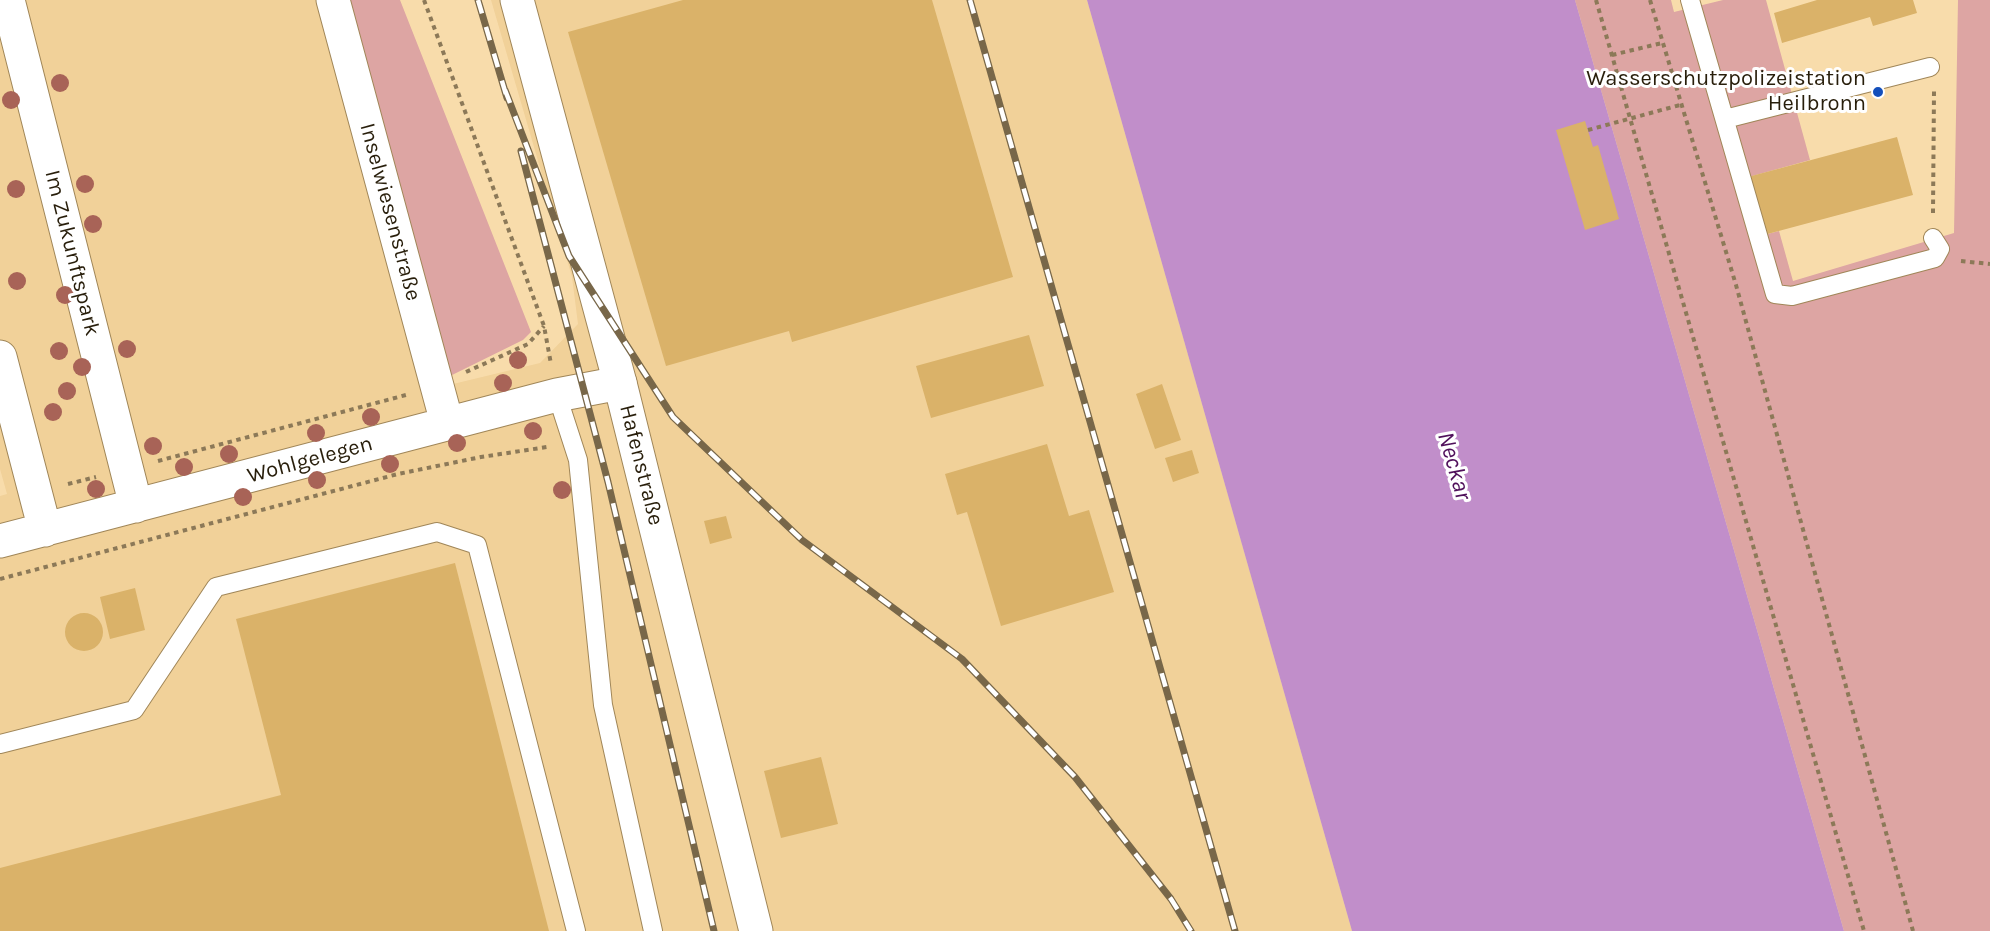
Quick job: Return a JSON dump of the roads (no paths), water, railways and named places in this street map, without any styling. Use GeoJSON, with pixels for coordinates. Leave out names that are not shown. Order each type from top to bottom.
{"type":"FeatureCollection","features":[{"type":"Feature","properties":{"kind":"street","name":"Im Zukunftspark"},"geometry":{"type":"LineString","coordinates":[[8,0],[136,506]]}},
{"type":"Feature","properties":{"kind":"street","name":"Inselwiesenstraße"},"geometry":{"type":"LineString","coordinates":[[333,0],[447,423]]}},
{"type":"Feature","properties":{"kind":"street","name":"Hafenstraße"},"geometry":{"type":"LineString","coordinates":[[517,0],[620,383],[756,931]]}},
{"type":"Feature","properties":{"kind":"street"},"geometry":{"type":"LineString","coordinates":[[0,357],[45,530]]}},
{"type":"Feature","properties":{"kind":"street","name":"Wohlgelegen"},"geometry":{"type":"LineString","coordinates":[[0,541],[557,394],[620,383]]}},
{"type":"Feature","properties":{"kind":"lane"},"geometry":{"type":"LineString","coordinates":[[1690,0],[1775,294],[1792,296],[1935,258],[1940,249],[1933,238]]}},
{"type":"Feature","properties":{"kind":"lane"},"geometry":{"type":"LineString","coordinates":[[1725,119],[1930,67]]}},
{"type":"Feature","properties":{"kind":"lane"},"geometry":{"type":"LineString","coordinates":[[557,394],[575,449],[589,551],[603,705],[653,931]]}},
{"type":"Feature","properties":{"kind":"lane"},"geometry":{"type":"LineString","coordinates":[[0,744],[134,710],[216,587],[437,532],[477,545],[576,931]]}},
{"type":"Feature","properties":{"kind":"water","name":"Neckar"},"geometry":{"type":"Polygon","coordinates":[[[1087,0],[1575,0],[1844,931],[1352,931],[1087,0]]]}},
{"type":"Feature","properties":{"kind":"railway"},"geometry":{"type":"LineString","coordinates":[[478,0],[507,98]]}},
{"type":"Feature","properties":{"kind":"railway"},"geometry":{"type":"LineString","coordinates":[[970,0],[1235,931]]}},
{"type":"Feature","properties":{"kind":"railway"},"geometry":{"type":"LineString","coordinates":[[505,90],[569,256],[673,417],[802,540],[962,659],[1075,777],[1171,899],[1191,931]]}},
{"type":"Feature","properties":{"kind":"railway"},"geometry":{"type":"LineString","coordinates":[[521,151],[608,482],[714,931]]}},
{"type":"Feature","properties":{"kind":"place","name":"Wasserschutzpolizeistation Heilbronn"},"geometry":{"type":"Point","coordinates":[1878,92]}}]}
